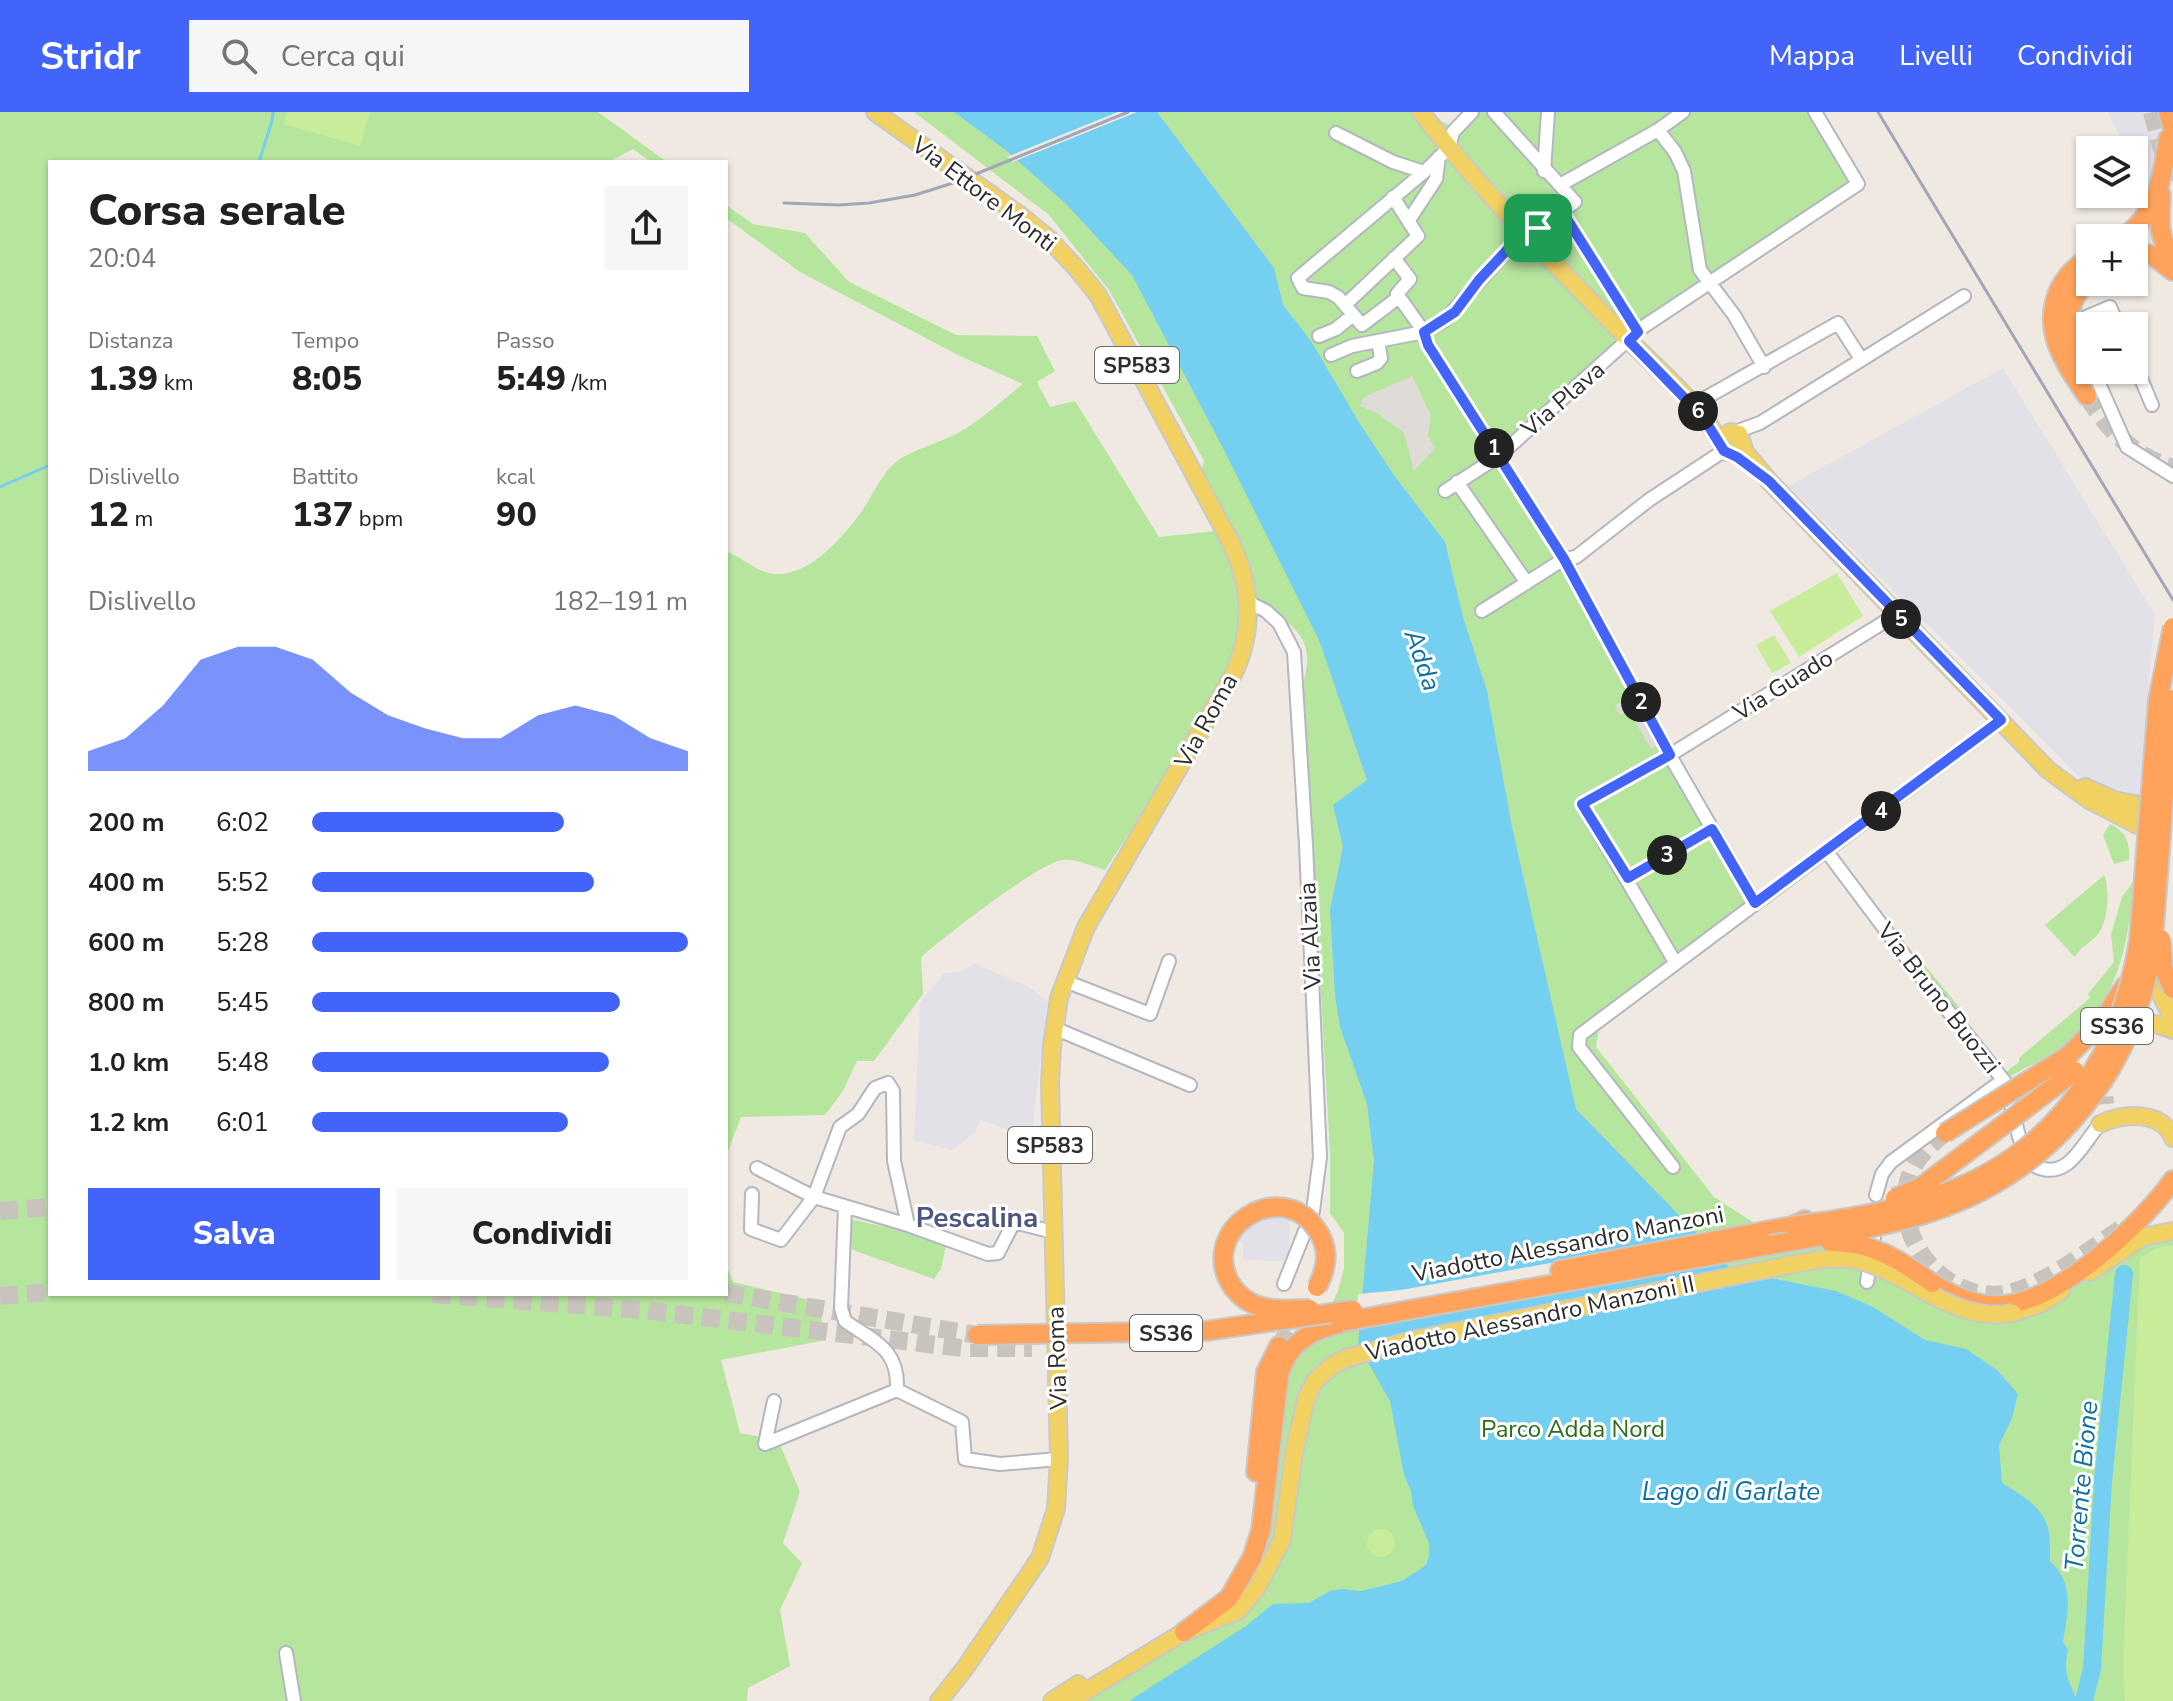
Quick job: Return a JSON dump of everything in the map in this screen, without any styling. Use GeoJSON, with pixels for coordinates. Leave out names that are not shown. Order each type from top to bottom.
{"type":"FeatureCollection","features":[{"type":"Feature","properties":{"kind":"highway"},"geometry":{"type":"LineString","coordinates":[[2139,224],[2150,210],[2162,176],[2171,141],[2171,112]]}},
{"type":"Feature","properties":{"kind":"highway"},"geometry":{"type":"LineString","coordinates":[[2162,176],[2161,235],[2163,244],[2173,257]]}},
{"type":"Feature","properties":{"kind":"highway"},"geometry":{"type":"LineString","coordinates":[[2148,255],[2173,271]]}},
{"type":"Feature","properties":{"kind":"highway"},"geometry":{"type":"LineString","coordinates":[[2148,265],[2173,281]]}},
{"type":"Feature","properties":{"kind":"highway"},"geometry":{"type":"LineString","coordinates":[[2076,267],[2066,278],[2052,316],[2061,356],[2087,396],[2068,342],[2072,304],[2078,296]]}},
{"type":"Feature","properties":{"kind":"highway","name":"SS36"},"geometry":{"type":"LineString","coordinates":[[1792,1226],[1839,1220],[1920,1202],[1961,1187],[2014,1156],[2050,1125],[2091,1075],[2114,1034],[2134,974],[2158,700],[2173,627]]}},
{"type":"Feature","properties":{"kind":"highway","name":"SS36"},"geometry":{"type":"LineString","coordinates":[[1771,1245],[1905,1219],[1958,1203],[2007,1177],[2059,1135],[2088,1103],[2112,1067],[2136,1014],[2149,965],[2172,708]]}},
{"type":"Feature","properties":{"kind":"highway"},"geometry":{"type":"LineString","coordinates":[[2158,876],[2162,958],[2173,989]]}},
{"type":"Feature","properties":{"kind":"highway"},"geometry":{"type":"LineString","coordinates":[[1945,1133],[2069,1055],[2101,1023],[2134,974]]}},
{"type":"Feature","properties":{"kind":"highway"},"geometry":{"type":"LineString","coordinates":[[1792,1226],[1904,1196],[1921,1187],[2075,1071]]}},
{"type":"Feature","properties":{"kind":"highway"},"geometry":{"type":"LineString","coordinates":[[1771,1245],[1838,1242],[1866,1246],[1889,1254],[1958,1298],[2014,1308],[2044,1293],[2118,1242],[2173,1180]]}},
{"type":"Feature","properties":{"kind":"highway"},"geometry":{"type":"LineString","coordinates":[[1313,1294],[1325,1269],[1325,1250],[1317,1229],[1304,1216],[1283,1208],[1264,1208],[1246,1216],[1231,1232],[1225,1250],[1225,1269],[1235,1289],[1249,1302],[1267,1308],[1353,1310]]}},
{"type":"Feature","properties":{"kind":"highway","name":"Viadotto Alessandro Manzoni"},"geometry":{"type":"LineString","coordinates":[[1353,1310],[1792,1226]]}},
{"type":"Feature","properties":{"kind":"highway","name":"Viadotto Alessandro Manzoni"},"geometry":{"type":"LineString","coordinates":[[1387,1314],[1771,1245]]}},
{"type":"Feature","properties":{"kind":"highway","name":"SS36"},"geometry":{"type":"LineString","coordinates":[[977,1335],[1205,1331],[1353,1310]]}},
{"type":"Feature","properties":{"kind":"highway"},"geometry":{"type":"LineString","coordinates":[[1184,1627],[1229,1598],[1252,1558],[1261,1530],[1279,1380],[1288,1353],[1308,1334],[1326,1326],[1387,1314]]}},
{"type":"Feature","properties":{"kind":"highway","name":"SS36"},"geometry":{"type":"LineString","coordinates":[[1032,1348],[1229,1340],[1387,1314]]}},
{"type":"Feature","properties":{"kind":"highway"},"geometry":{"type":"LineString","coordinates":[[1184,1627],[1217,1593],[1244,1551],[1252,1515],[1266,1372],[1279,1346]]}},
{"type":"Feature","properties":{"kind":"main road","name":"Via Ettore Monti"},"geometry":{"type":"LineString","coordinates":[[875,112],[1030,224],[1077,269],[1098,295],[1227,534]]}},
{"type":"Feature","properties":{"kind":"main road"},"geometry":{"type":"LineString","coordinates":[[1421,112],[1444,153],[1601,312],[1633,336],[1698,411],[1734,442],[1897,614],[2001,720],[2034,753],[2067,786],[2108,812],[2137,825],[2135,815],[2140,805],[2095,792],[2034,753]]}},
{"type":"Feature","properties":{"kind":"main road","name":"Via Roma"},"geometry":{"type":"LineString","coordinates":[[939,1701],[1040,1558],[1056,1509],[1059,1459],[1050,1083],[1054,1028],[1065,981],[1098,906],[1233,675],[1246,640],[1248,602],[1242,569],[1227,534]]}},
{"type":"Feature","properties":{"kind":"main road"},"geometry":{"type":"LineString","coordinates":[[2153,979],[2173,1019]]}},
{"type":"Feature","properties":{"kind":"main road"},"geometry":{"type":"LineString","coordinates":[[2137,1026],[2156,1024],[2173,1030]]}},
{"type":"Feature","properties":{"kind":"main road"},"geometry":{"type":"LineString","coordinates":[[2100,1125],[2106,1116],[2106,1104],[2111,1112],[2123,1117],[2154,1118],[2165,1125],[2173,1138]]}},
{"type":"Feature","properties":{"kind":"main road"},"geometry":{"type":"LineString","coordinates":[[2100,1125],[2123,1117]]}},
{"type":"Feature","properties":{"kind":"main road"},"geometry":{"type":"LineString","coordinates":[[2014,1308],[2051,1298],[2143,1237],[2173,1231]]}},
{"type":"Feature","properties":{"kind":"main road","name":"Viadotto Alessandro Manzoni II"},"geometry":{"type":"LineString","coordinates":[[1184,1627],[1238,1611],[1257,1588],[1276,1554],[1286,1523],[1294,1453],[1309,1391],[1333,1365],[1351,1357],[1413,1340],[1784,1266],[1839,1258],[1886,1271],[1956,1308],[1980,1314],[2014,1308]]}},
{"type":"Feature","properties":{"kind":"main road"},"geometry":{"type":"LineString","coordinates":[[1052,1701],[1184,1627]]}},
{"type":"Feature","properties":{"kind":"main road"},"geometry":{"type":"LineString","coordinates":[[1070,1701],[1184,1627]]}},
{"type":"Feature","properties":{"kind":"street"},"geometry":{"type":"LineString","coordinates":[[1409,220],[1436,179],[1453,132],[1472,112]]}},
{"type":"Feature","properties":{"kind":"street"},"geometry":{"type":"LineString","coordinates":[[1331,355],[1346,348],[1424,332],[1455,312],[1471,289],[1520,236],[1528,235],[1575,202],[1494,112]]}},
{"type":"Feature","properties":{"kind":"street"},"geometry":{"type":"LineString","coordinates":[[1544,171],[1548,112]]}},
{"type":"Feature","properties":{"kind":"street"},"geometry":{"type":"LineString","coordinates":[[1560,185],[1658,130],[1683,112]]}},
{"type":"Feature","properties":{"kind":"street","name":"Via Plava"},"geometry":{"type":"LineString","coordinates":[[1445,491],[1499,456],[1633,336],[1707,283],[1858,184],[1815,112]]}},
{"type":"Feature","properties":{"kind":"street"},"geometry":{"type":"LineString","coordinates":[[2160,112],[2171,141]]}},
{"type":"Feature","properties":{"kind":"street"},"geometry":{"type":"LineString","coordinates":[[1658,130],[1675,152],[1684,171],[1700,270],[1734,315],[1764,367]]}},
{"type":"Feature","properties":{"kind":"street"},"geometry":{"type":"LineString","coordinates":[[1336,133],[1393,162],[1424,172]]}},
{"type":"Feature","properties":{"kind":"street"},"geometry":{"type":"LineString","coordinates":[[1399,297],[1362,325],[1329,292],[1303,288],[1298,278],[1444,153]]}},
{"type":"Feature","properties":{"kind":"street"},"geometry":{"type":"LineString","coordinates":[[1319,336],[1336,329],[1394,258],[1418,236],[1393,197]]}},
{"type":"Feature","properties":{"kind":"street"},"geometry":{"type":"LineString","coordinates":[[1562,211],[1615,296],[1633,336]]}},
{"type":"Feature","properties":{"kind":"street"},"geometry":{"type":"LineString","coordinates":[[1394,258],[1410,279],[1397,294],[1424,332],[1428,345],[1564,559],[1670,755],[1755,903]]}},
{"type":"Feature","properties":{"kind":"street"},"geometry":{"type":"LineString","coordinates":[[1601,312],[1615,296]]}},
{"type":"Feature","properties":{"kind":"street"},"geometry":{"type":"LineString","coordinates":[[1482,611],[1564,559],[1576,557],[1649,500],[1760,423],[1964,296]]}},
{"type":"Feature","properties":{"kind":"street"},"geometry":{"type":"LineString","coordinates":[[1698,411],[1838,323],[1861,359]]}},
{"type":"Feature","properties":{"kind":"street"},"geometry":{"type":"LineString","coordinates":[[1336,329],[1346,348]]}},
{"type":"Feature","properties":{"kind":"street"},"geometry":{"type":"LineString","coordinates":[[1357,371],[1377,363],[1381,358],[1378,341]]}},
{"type":"Feature","properties":{"kind":"street"},"geometry":{"type":"LineString","coordinates":[[2099,384],[2127,447],[2173,476]]}},
{"type":"Feature","properties":{"kind":"street"},"geometry":{"type":"LineString","coordinates":[[2143,384],[2152,405]]}},
{"type":"Feature","properties":{"kind":"street"},"geometry":{"type":"LineString","coordinates":[[1457,482],[1527,583]]}},
{"type":"Feature","properties":{"kind":"street","name":"Via Alzaia"},"geometry":{"type":"LineString","coordinates":[[1248,602],[1275,619],[1287,635],[1294,652],[1306,845],[1320,1157],[1313,1211],[1284,1284]]}},
{"type":"Feature","properties":{"kind":"street","name":"Via Guado"},"geometry":{"type":"LineString","coordinates":[[1628,878],[1582,804],[1670,755],[1897,614]]}},
{"type":"Feature","properties":{"kind":"street"},"geometry":{"type":"LineString","coordinates":[[1673,1167],[1579,1047],[1580,1035],[2001,720]]}},
{"type":"Feature","properties":{"kind":"street"},"geometry":{"type":"LineString","coordinates":[[1675,962],[1628,878],[1712,829]]}},
{"type":"Feature","properties":{"kind":"street","name":"Via Bruno Buozzi"},"geometry":{"type":"LineString","coordinates":[[1827,852],[2003,1080],[1891,1162],[1882,1174],[1876,1195]]}},
{"type":"Feature","properties":{"kind":"street"},"geometry":{"type":"LineString","coordinates":[[1065,981],[1150,1014],[1169,961]]}},
{"type":"Feature","properties":{"kind":"street"},"geometry":{"type":"LineString","coordinates":[[1054,1028],[1190,1085]]}},
{"type":"Feature","properties":{"kind":"street"},"geometry":{"type":"LineString","coordinates":[[2003,1080],[2020,1140]]}},
{"type":"Feature","properties":{"kind":"street"},"geometry":{"type":"LineString","coordinates":[[752,1194],[751,1229],[781,1240],[814,1197],[840,1127],[858,1114],[875,1088],[888,1083],[893,1091],[894,1161],[908,1225]]}},
{"type":"Feature","properties":{"kind":"street"},"geometry":{"type":"LineString","coordinates":[[2035,1166],[2044,1170],[2066,1166],[2100,1125]]}},
{"type":"Feature","properties":{"kind":"street"},"geometry":{"type":"LineString","coordinates":[[757,1168],[814,1197],[908,1225],[988,1254],[998,1253],[1014,1222],[1053,1232]]}},
{"type":"Feature","properties":{"kind":"street"},"geometry":{"type":"LineString","coordinates":[[845,1207],[841,1308],[845,1321],[882,1345],[892,1359],[897,1390]]}},
{"type":"Feature","properties":{"kind":"street"},"geometry":{"type":"LineString","coordinates":[[1867,1282],[1874,1237]]}},
{"type":"Feature","properties":{"kind":"street"},"geometry":{"type":"LineString","coordinates":[[774,1401],[765,1444],[897,1390],[962,1422],[965,1459],[1000,1464],[1059,1459]]}},
{"type":"Feature","properties":{"kind":"street"},"geometry":{"type":"LineString","coordinates":[[286,1653],[294,1701]]}},
{"type":"Feature","properties":{"kind":"shaded area"},"geometry":{"type":"Polygon","coordinates":[[[2108,112],[2158,112],[2165,136],[2148,192],[2148,136],[2119,136],[2108,112]]]}},
{"type":"Feature","properties":{"kind":"shaded area"},"geometry":{"type":"Polygon","coordinates":[[[2003,368],[2155,615],[2139,796],[2079,777],[1789,486],[2003,368]]]}},
{"type":"Feature","properties":{"kind":"shaded area"},"geometry":{"type":"Polygon","coordinates":[[[1412,376],[1431,415],[1428,436],[1435,448],[1414,471],[1404,433],[1379,414],[1360,406],[1364,397],[1412,376]]]}},
{"type":"Feature","properties":{"kind":"shaded area"},"geometry":{"type":"Polygon","coordinates":[[[1633,696],[1660,743],[1651,749],[1629,711],[1620,715],[1615,705],[1633,696]]]}},
{"type":"Feature","properties":{"kind":"shaded area"},"geometry":{"type":"Polygon","coordinates":[[[974,963],[1029,987],[1048,1001],[1031,1138],[981,1120],[974,1133],[952,1150],[914,1140],[920,1003],[944,973],[961,972],[974,963]]]}},
{"type":"Feature","properties":{"kind":"shaded area"},"geometry":{"type":"Polygon","coordinates":[[[1290,1203],[1289,1257],[1285,1261],[1243,1260],[1243,1244],[1227,1232],[1290,1203]]]}},
{"type":"Feature","properties":{"kind":"green space"},"geometry":{"type":"Polygon","coordinates":[[[0,112],[598,112],[664,160],[648,160],[633,149],[613,160],[48,160],[48,1296],[728,1296],[728,1270],[733,1282],[818,1302],[826,1340],[721,1360],[740,1433],[778,1440],[800,1492],[783,1543],[802,1563],[780,1610],[790,1666],[748,1688],[747,1701],[0,1701],[0,112]]]}},
{"type":"Feature","properties":{"kind":"green space"},"geometry":{"type":"Polygon","coordinates":[[[287,112],[370,112],[360,146],[284,124],[287,112]]]}},
{"type":"Feature","properties":{"kind":"green space","name":"Parco Adda Nord"},"geometry":{"type":"Polygon","coordinates":[[[914,112],[1423,112],[1459,130],[1473,112],[1819,112],[1863,182],[1613,351],[1501,456],[1571,557],[1753,904],[1600,1022],[1596,1047],[1714,1197],[1762,1228],[1801,1230],[1963,1296],[2008,1303],[2173,1229],[2173,1701],[1072,1701],[1218,1604],[1265,1536],[1275,1491],[1280,1416],[1287,1371],[1297,1350],[1320,1330],[1338,1291],[1344,1269],[1344,1233],[1330,1213],[1330,1152],[1303,684],[1306,651],[1296,630],[1289,623],[1290,632],[1257,600],[1251,571],[1234,529],[1202,469],[1204,461],[1109,290],[1049,215],[914,112]]]}},
{"type":"Feature","properties":{"kind":"green space"},"geometry":{"type":"Polygon","coordinates":[[[728,206],[753,224],[805,233],[849,282],[956,335],[1037,336],[1055,371],[1037,382],[1050,407],[1075,401],[1159,537],[1215,531],[1234,576],[1240,624],[1220,681],[1167,773],[1105,870],[1073,860],[1051,864],[969,918],[921,957],[923,994],[874,1061],[857,1061],[843,1091],[825,1115],[741,1117],[728,1151],[728,552],[769,573],[789,573],[801,569],[825,553],[846,532],[896,462],[965,429],[1023,384],[962,357],[800,272],[728,219],[728,206]]]}},
{"type":"Feature","properties":{"kind":"green space"},"geometry":{"type":"Polygon","coordinates":[[[1837,573],[1863,616],[1799,657],[1770,611],[1837,573]]]}},
{"type":"Feature","properties":{"kind":"green space"},"geometry":{"type":"Polygon","coordinates":[[[1774,635],[1791,663],[1772,673],[1756,645],[1774,635]]]}},
{"type":"Feature","properties":{"kind":"green space"},"geometry":{"type":"Polygon","coordinates":[[[2110,824],[2126,838],[2129,860],[2114,864],[2103,835],[2110,824]]]}},
{"type":"Feature","properties":{"kind":"green space"},"geometry":{"type":"Polygon","coordinates":[[[2103,876],[2107,897],[2102,928],[2075,957],[2045,925],[2103,876]]]}},
{"type":"Feature","properties":{"kind":"green space"},"geometry":{"type":"Polygon","coordinates":[[[2133,882],[2123,953],[2106,997],[2077,1034],[2051,1054],[2009,1077],[2005,1073],[2019,1062],[2019,1058],[2090,998],[2088,994],[2114,962],[2111,934],[2122,897],[2133,882]]]}},
{"type":"Feature","properties":{"kind":"green space"},"geometry":{"type":"Polygon","coordinates":[[[1922,962],[1964,1013],[1959,1016],[1919,964],[1922,962]]]}},
{"type":"Feature","properties":{"kind":"green space"},"geometry":{"type":"Polygon","coordinates":[[[850,1219],[946,1245],[941,1269],[934,1279],[853,1250],[849,1241],[850,1219]]]}},
{"type":"Feature","properties":{"kind":"green space"},"geometry":{"type":"Polygon","coordinates":[[[2173,1245],[2173,1701],[2125,1701],[2123,1666],[2140,1258],[2157,1248],[2173,1245]]]}},
{"type":"Feature","properties":{"kind":"green space"},"geometry":{"type":"Polygon","coordinates":[[[1381,1529],[1391,1533],[1395,1543],[1391,1553],[1381,1557],[1371,1553],[1367,1543],[1371,1533],[1381,1529]]]}},
{"type":"Feature","properties":{"kind":"water"},"geometry":{"type":"Polygon","coordinates":[[[954,112],[1157,112],[1274,268],[1283,305],[1311,341],[1393,474],[1445,542],[1463,617],[1487,691],[1512,827],[1576,1109],[1737,1275],[1751,1280],[1771,1278],[1836,1291],[1873,1307],[1925,1340],[1966,1349],[1997,1370],[2018,1394],[2012,1418],[1999,1445],[2002,1483],[2034,1506],[2046,1522],[2050,1561],[2063,1579],[2068,1598],[2063,1642],[2068,1650],[2067,1676],[2078,1701],[1129,1701],[1246,1626],[1273,1604],[1309,1603],[1330,1591],[1361,1591],[1402,1581],[1426,1565],[1429,1556],[1429,1543],[1404,1475],[1390,1401],[1358,1345],[1374,1161],[1367,1104],[1340,1027],[1330,910],[1343,847],[1333,805],[1367,780],[1319,640],[1132,275],[1065,203],[1008,152],[954,112]]]}},
{"type":"Feature","properties":{"kind":"pier"},"geometry":{"type":"Polygon","coordinates":[[[1118,112],[1137,112],[1013,162],[1007,157],[1118,112]]]}},
{"type":"Feature","properties":{"kind":"pier"},"geometry":{"type":"Polygon","coordinates":[[[1704,1235],[1355,1329],[1358,1294],[1401,1290],[1704,1235]]]}},
{"type":"Feature","properties":{"kind":"waterway"},"geometry":{"type":"LineString","coordinates":[[260,160],[273,112]]}},
{"type":"Feature","properties":{"kind":"waterway"},"geometry":{"type":"LineString","coordinates":[[0,487],[48,466]]}},
{"type":"Feature","properties":{"kind":"waterway","name":"Torrente Bione"},"geometry":{"type":"LineString","coordinates":[[2084,1701],[2092,1669],[2103,1481],[2124,1274]]}},
{"type":"Feature","properties":{"kind":"tunnel"},"geometry":{"type":"LineString","coordinates":[[2152,112],[2173,190]]}},
{"type":"Feature","properties":{"kind":"tunnel"},"geometry":{"type":"LineString","coordinates":[[2087,396],[2123,440],[2146,456],[2173,468]]}},
{"type":"Feature","properties":{"kind":"tunnel"},"geometry":{"type":"LineString","coordinates":[[2103,1073],[2106,1104]]}},
{"type":"Feature","properties":{"kind":"tunnel"},"geometry":{"type":"LineString","coordinates":[[1945,1133],[1928,1147],[1915,1164],[1907,1187],[1906,1211],[1911,1234],[1922,1255],[1938,1273],[1958,1286],[1980,1293],[2018,1291],[2066,1266],[2123,1227]]}},
{"type":"Feature","properties":{"kind":"tunnel"},"geometry":{"type":"LineString","coordinates":[[0,1211],[48,1207]]}},
{"type":"Feature","properties":{"kind":"tunnel"},"geometry":{"type":"LineString","coordinates":[[0,1296],[48,1292]]}},
{"type":"Feature","properties":{"kind":"tunnel"},"geometry":{"type":"LineString","coordinates":[[728,1293],[977,1335]]}},
{"type":"Feature","properties":{"kind":"tunnel"},"geometry":{"type":"LineString","coordinates":[[459,1296],[643,1310],[962,1348],[1032,1348]]}},
{"type":"Feature","properties":{"kind":"tunnel"},"geometry":{"type":"LineString","coordinates":[[1279,1346],[1303,1310]]}},
{"type":"Feature","properties":{"kind":"railway"},"geometry":{"type":"LineString","coordinates":[[784,203],[839,205],[915,195],[956,182],[1128,112]]}},
{"type":"Feature","properties":{"kind":"railway"},"geometry":{"type":"LineString","coordinates":[[1878,112],[2173,600]]}},
{"type":"Feature","properties":{"kind":"district","name":"Pescalina"},"geometry":{"type":"Point","coordinates":[977,1217]}},
{"type":"Feature","properties":{"kind":"route"},"geometry":{"type":"LineString","coordinates":[[1562,211],[1638,332],[1629,341],[1693,405],[1724,451],[1769,481],[2001,720],[1755,903],[1712,829],[1628,878],[1582,804],[1670,755],[1564,559],[1428,345],[1424,332],[1455,312],[1479,280],[1520,236],[1538,228],[1562,211]]}},
{"type":"Feature","properties":{"kind":"water label","name":"Adda"},"geometry":{"type":"Point","coordinates":[1423,660]}},
{"type":"Feature","properties":{"kind":"water label","name":"Lago di Garlate"},"geometry":{"type":"Point","coordinates":[1731,1491]}}]}
